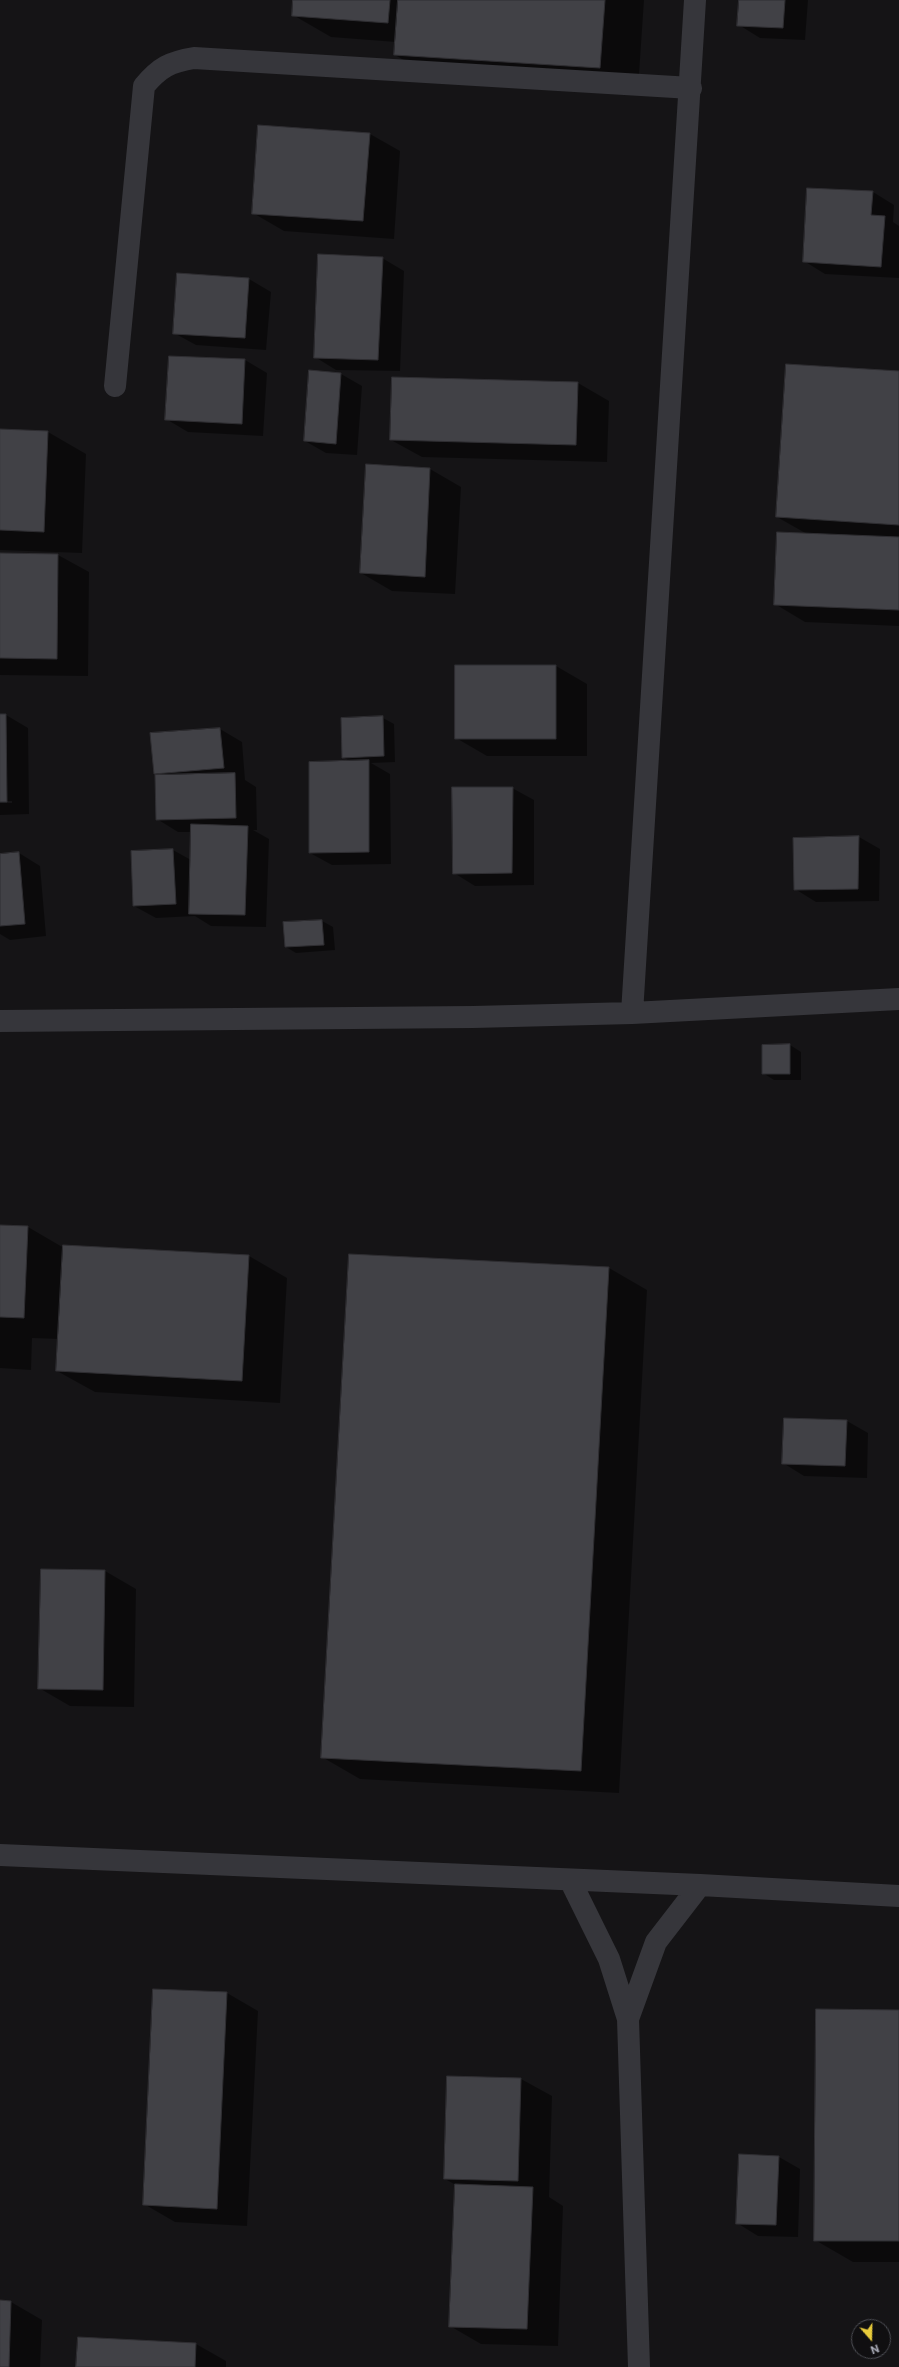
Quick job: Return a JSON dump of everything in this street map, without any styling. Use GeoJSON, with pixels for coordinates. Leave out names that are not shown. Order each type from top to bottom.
{"type":"FeatureCollection","features":[{"type":"Feature","properties":{"kind":"street"},"geometry":{"type":"LineString","coordinates":[[632,1013],[691,88],[695,0]]}},
{"type":"Feature","properties":{"kind":"street"},"geometry":{"type":"LineString","coordinates":[[115,386],[144,86],[157,71],[175,61],[194,58],[691,88]]}},
{"type":"Feature","properties":{"kind":"street"},"geometry":{"type":"LineString","coordinates":[[0,1021],[457,1017],[632,1013],[899,999]]}},
{"type":"Feature","properties":{"kind":"street"},"geometry":{"type":"LineString","coordinates":[[0,1855],[700,1885],[899,1896]]}},
{"type":"Feature","properties":{"kind":"street"},"geometry":{"type":"LineString","coordinates":[[570,1880],[610,1959],[628,2019],[639,2367]]}},
{"type":"Feature","properties":{"kind":"street"},"geometry":{"type":"LineString","coordinates":[[628,2019],[656,1942],[700,1885]]}},
{"type":"Feature","properties":{"kind":"building"},"geometry":{"type":"Polygon","coordinates":[[[293,0],[390,0],[388,23],[292,16],[293,0]]]}},
{"type":"Feature","properties":{"kind":"building"},"geometry":{"type":"Polygon","coordinates":[[[398,0],[605,0],[600,68],[394,55],[398,0]]]}},
{"type":"Feature","properties":{"kind":"building"},"geometry":{"type":"Polygon","coordinates":[[[739,0],[785,0],[783,28],[737,26],[739,0]]]}},
{"type":"Feature","properties":{"kind":"building"},"geometry":{"type":"Polygon","coordinates":[[[258,125],[370,133],[363,221],[252,214],[258,125]]]}},
{"type":"Feature","properties":{"kind":"building"},"geometry":{"type":"Polygon","coordinates":[[[807,188],[873,191],[871,215],[885,216],[881,267],[803,262],[807,188]]]}},
{"type":"Feature","properties":{"kind":"building"},"geometry":{"type":"Polygon","coordinates":[[[318,254],[383,257],[378,360],[314,358],[318,254]]]}},
{"type":"Feature","properties":{"kind":"building"},"geometry":{"type":"Polygon","coordinates":[[[177,273],[249,278],[245,338],[173,334],[177,273]]]}},
{"type":"Feature","properties":{"kind":"building"},"geometry":{"type":"Polygon","coordinates":[[[169,356],[245,359],[242,424],[165,420],[169,356]]]}},
{"type":"Feature","properties":{"kind":"building"},"geometry":{"type":"Polygon","coordinates":[[[786,364],[899,371],[899,525],[776,517],[786,364]]]}},
{"type":"Feature","properties":{"kind":"building"},"geometry":{"type":"Polygon","coordinates":[[[309,370],[341,373],[336,444],[304,441],[309,370]]]}},
{"type":"Feature","properties":{"kind":"building"},"geometry":{"type":"Polygon","coordinates":[[[392,377],[578,382],[576,445],[390,440],[392,377]]]}},
{"type":"Feature","properties":{"kind":"building"},"geometry":{"type":"Polygon","coordinates":[[[0,429],[48,431],[44,532],[0,530],[0,429]]]}},
{"type":"Feature","properties":{"kind":"building"},"geometry":{"type":"Polygon","coordinates":[[[366,464],[430,468],[425,577],[360,573],[366,464]]]}},
{"type":"Feature","properties":{"kind":"building"},"geometry":{"type":"Polygon","coordinates":[[[777,532],[899,537],[899,610],[774,605],[777,532]]]}},
{"type":"Feature","properties":{"kind":"building"},"geometry":{"type":"Polygon","coordinates":[[[0,553],[58,554],[57,659],[0,658],[0,553]]]}},
{"type":"Feature","properties":{"kind":"building"},"geometry":{"type":"Polygon","coordinates":[[[455,665],[556,665],[556,739],[455,739],[455,665]]]}},
{"type":"Feature","properties":{"kind":"building"},"geometry":{"type":"Polygon","coordinates":[[[0,714],[6,714],[7,802],[0,802],[0,714]]]}},
{"type":"Feature","properties":{"kind":"building"},"geometry":{"type":"Polygon","coordinates":[[[383,716],[384,756],[342,758],[341,718],[383,716]]]}},
{"type":"Feature","properties":{"kind":"building"},"geometry":{"type":"Polygon","coordinates":[[[220,728],[224,768],[154,774],[150,733],[220,728]]]}},
{"type":"Feature","properties":{"kind":"building"},"geometry":{"type":"Polygon","coordinates":[[[369,760],[369,852],[309,853],[309,762],[369,760]]]}},
{"type":"Feature","properties":{"kind":"building"},"geometry":{"type":"Polygon","coordinates":[[[235,773],[236,818],[156,820],[155,775],[235,773]]]}},
{"type":"Feature","properties":{"kind":"building"},"geometry":{"type":"Polygon","coordinates":[[[452,787],[513,787],[512,873],[453,874],[452,787]]]}},
{"type":"Feature","properties":{"kind":"building"},"geometry":{"type":"Polygon","coordinates":[[[191,824],[248,826],[245,915],[189,914],[191,824]]]}},
{"type":"Feature","properties":{"kind":"building"},"geometry":{"type":"Polygon","coordinates":[[[859,836],[858,889],[794,890],[793,838],[859,836]]]}},
{"type":"Feature","properties":{"kind":"building"},"geometry":{"type":"Polygon","coordinates":[[[173,849],[176,904],[133,906],[131,851],[173,849]]]}},
{"type":"Feature","properties":{"kind":"building"},"geometry":{"type":"Polygon","coordinates":[[[19,852],[25,924],[0,926],[0,854],[19,852]]]}},
{"type":"Feature","properties":{"kind":"building"},"geometry":{"type":"Polygon","coordinates":[[[322,920],[324,945],[285,947],[283,922],[322,920]]]}},
{"type":"Feature","properties":{"kind":"building"},"geometry":{"type":"Polygon","coordinates":[[[790,1044],[790,1074],[762,1074],[762,1045],[790,1044]]]}},
{"type":"Feature","properties":{"kind":"building"},"geometry":{"type":"Polygon","coordinates":[[[0,1225],[28,1226],[24,1318],[0,1317],[0,1225]]]}},
{"type":"Feature","properties":{"kind":"building"},"geometry":{"type":"Polygon","coordinates":[[[63,1245],[249,1255],[242,1381],[56,1371],[63,1245]]]}},
{"type":"Feature","properties":{"kind":"building"},"geometry":{"type":"Polygon","coordinates":[[[349,1254],[609,1267],[581,1771],[321,1758],[349,1254]]]}},
{"type":"Feature","properties":{"kind":"building"},"geometry":{"type":"Polygon","coordinates":[[[784,1418],[847,1420],[845,1466],[782,1464],[784,1418]]]}},
{"type":"Feature","properties":{"kind":"building"},"geometry":{"type":"Polygon","coordinates":[[[41,1569],[105,1570],[103,1690],[38,1689],[41,1569]]]}},
{"type":"Feature","properties":{"kind":"building"},"geometry":{"type":"Polygon","coordinates":[[[153,1989],[227,1992],[217,2209],[143,2205],[153,1989]]]}},
{"type":"Feature","properties":{"kind":"building"},"geometry":{"type":"Polygon","coordinates":[[[816,2009],[899,2010],[899,2241],[814,2241],[816,2009]]]}},
{"type":"Feature","properties":{"kind":"building"},"geometry":{"type":"Polygon","coordinates":[[[447,2076],[521,2078],[518,2181],[444,2179],[447,2076]]]}},
{"type":"Feature","properties":{"kind":"building"},"geometry":{"type":"Polygon","coordinates":[[[739,2154],[779,2156],[776,2225],[736,2224],[739,2154]]]}},
{"type":"Feature","properties":{"kind":"building"},"geometry":{"type":"Polygon","coordinates":[[[455,2184],[533,2187],[527,2329],[449,2327],[455,2184]]]}},
{"type":"Feature","properties":{"kind":"building"},"geometry":{"type":"Polygon","coordinates":[[[0,2300],[11,2301],[9,2367],[0,2367],[0,2300]]]}},
{"type":"Feature","properties":{"kind":"building"},"geometry":{"type":"Polygon","coordinates":[[[78,2337],[196,2343],[195,2367],[76,2367],[78,2337]]]}}]}
